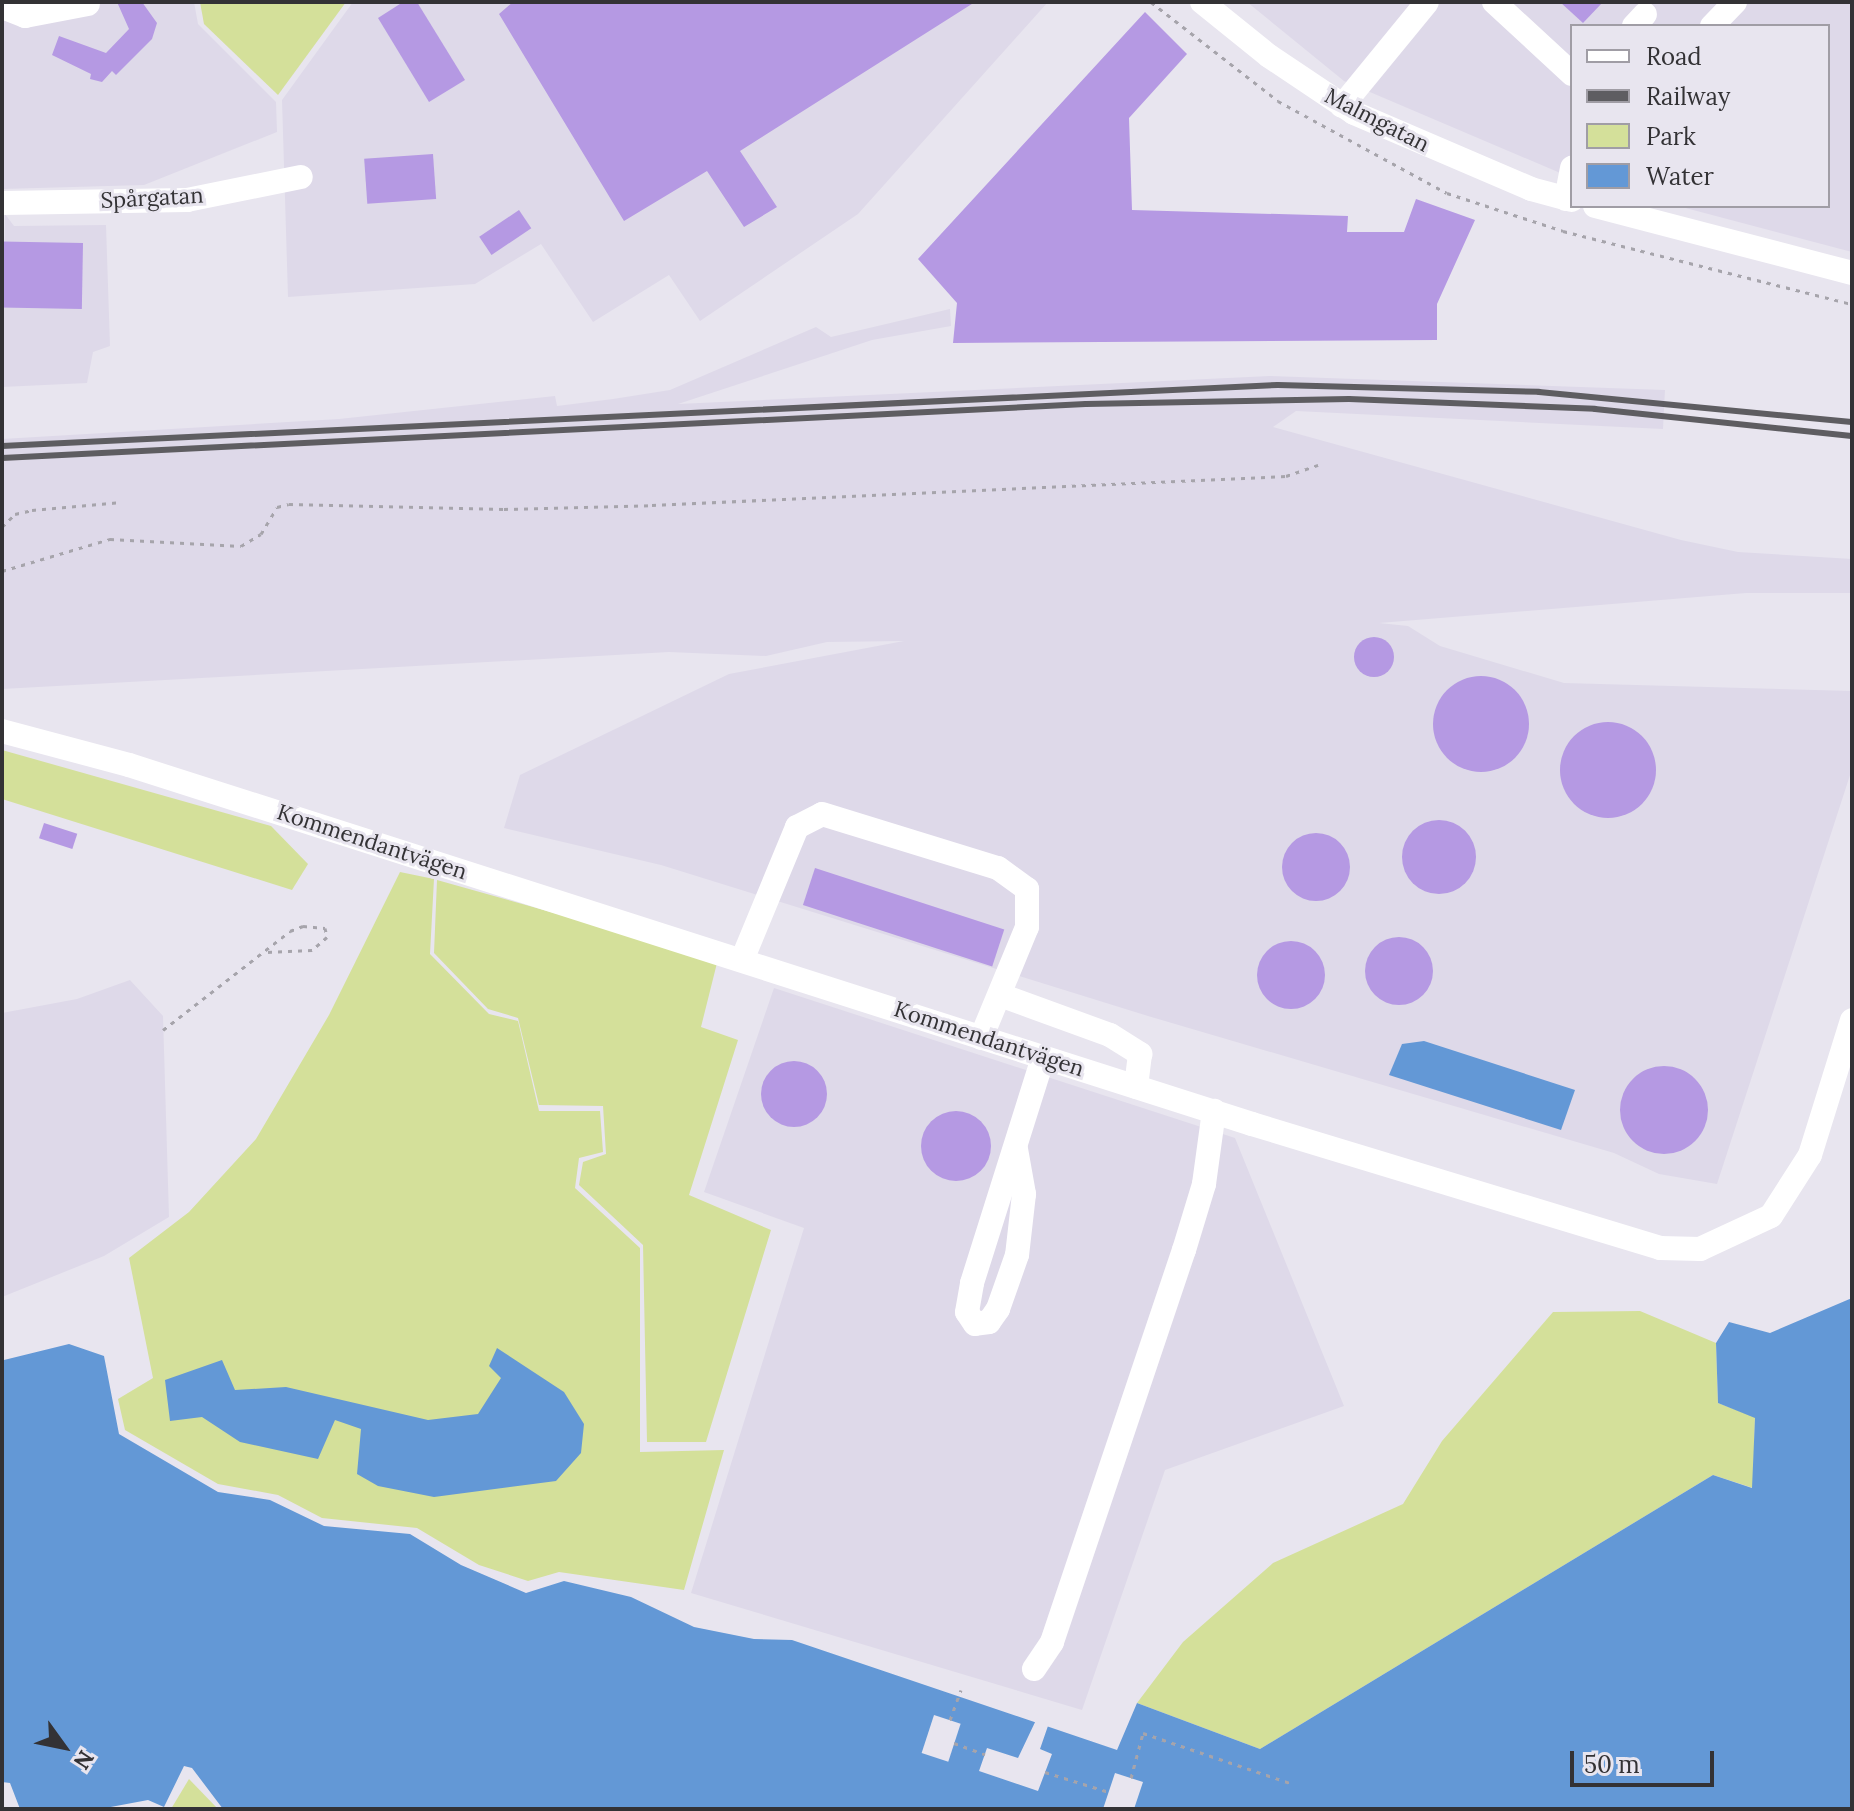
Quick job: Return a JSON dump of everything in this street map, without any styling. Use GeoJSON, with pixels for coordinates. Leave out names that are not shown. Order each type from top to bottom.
{"type":"FeatureCollection","features":[{"type":"Feature","properties":{"kind":"street","name":"Malmgatan"},"geometry":{"type":"LineString","coordinates":[[1202,2],[1342,106],[1425,146],[1569,199]]}},
{"type":"Feature","properties":{"kind":"street"},"geometry":{"type":"LineString","coordinates":[[1342,106],[1427,2]]}},
{"type":"Feature","properties":{"kind":"street"},"geometry":{"type":"LineString","coordinates":[[1494,2],[1570,72]]}},
{"type":"Feature","properties":{"kind":"street"},"geometry":{"type":"LineString","coordinates":[[1714,24],[1735,2]]}},
{"type":"Feature","properties":{"kind":"street"},"geometry":{"type":"LineString","coordinates":[[2,7],[25,16],[88,4]]}},
{"type":"Feature","properties":{"kind":"street","name":"Spårgatan"},"geometry":{"type":"LineString","coordinates":[[2,203],[187,200],[301,177]]}},
{"type":"Feature","properties":{"kind":"street"},"geometry":{"type":"LineString","coordinates":[[1603,208],[1852,273]]}},
{"type":"Feature","properties":{"kind":"street","name":"Kommendantvägen"},"geometry":{"type":"LineString","coordinates":[[2,731],[117,761],[1043,1058],[1586,1229],[1660,1248],[1700,1249],[1771,1216],[1810,1155],[1852,1020]]}},
{"type":"Feature","properties":{"kind":"street"},"geometry":{"type":"LineString","coordinates":[[742,960],[797,827],[822,814],[998,868],[1027,889],[1027,927],[981,1038]]}},
{"type":"Feature","properties":{"kind":"street"},"geometry":{"type":"LineString","coordinates":[[1000,995],[1096,1029],[1140,1054],[1136,1087]]}},
{"type":"Feature","properties":{"kind":"street"},"geometry":{"type":"LineString","coordinates":[[1016,1149],[1024,1194],[1017,1255],[998,1309],[989,1322],[975,1324],[967,1312],[972,1283],[1043,1058]]}},
{"type":"Feature","properties":{"kind":"street"},"geometry":{"type":"LineString","coordinates":[[1034,1669],[1052,1642],[1184,1250],[1204,1184],[1214,1111]]}},
{"type":"Feature","properties":{"kind":"path"},"geometry":{"type":"LineString","coordinates":[[2,571],[110,539],[241,546],[261,534],[277,507],[301,503],[504,509],[652,505],[1286,476],[1318,465]]}},
{"type":"Feature","properties":{"kind":"path"},"geometry":{"type":"LineString","coordinates":[[2,527],[15,514],[32,510],[122,502]]}},
{"type":"Feature","properties":{"kind":"path"},"geometry":{"type":"LineString","coordinates":[[163,1030],[290,931],[303,926],[325,928],[327,937],[312,950],[266,952]]}},
{"type":"Feature","properties":{"kind":"path"},"geometry":{"type":"LineString","coordinates":[[950,1720],[961,1690]]}},
{"type":"Feature","properties":{"kind":"path"},"geometry":{"type":"LineString","coordinates":[[1131,1778],[1143,1733],[1290,1783]]}},
{"type":"Feature","properties":{"kind":"path"},"geometry":{"type":"LineString","coordinates":[[954,1743],[985,1754]]}},
{"type":"Feature","properties":{"kind":"path"},"geometry":{"type":"LineString","coordinates":[[1045,1772],[1109,1792]]}},
{"type":"Feature","properties":{"kind":"shaded area"},"geometry":{"type":"Polygon","coordinates":[[[2,2],[194,2],[198,24],[276,102],[277,132],[144,185],[2,189],[2,2]]]}},
{"type":"Feature","properties":{"kind":"shaded area"},"geometry":{"type":"Polygon","coordinates":[[[353,2],[1048,2],[858,214],[700,321],[669,275],[593,322],[541,244],[475,284],[288,297],[282,100],[353,2]]]}},
{"type":"Feature","properties":{"kind":"shaded area"},"geometry":{"type":"Polygon","coordinates":[[[1247,2],[1852,2],[1852,252],[1686,208],[1830,208],[1830,24],[1570,24],[1570,177],[1344,81],[1247,2]]]}},
{"type":"Feature","properties":{"kind":"shaded area"},"geometry":{"type":"Polygon","coordinates":[[[5,214],[14,226],[106,225],[110,346],[93,352],[87,383],[2,387],[5,214]]]}},
{"type":"Feature","properties":{"kind":"shaded area"},"geometry":{"type":"Polygon","coordinates":[[[950,309],[951,326],[872,340],[678,404],[1270,376],[1665,390],[1663,429],[1296,411],[1273,427],[1681,540],[1738,552],[1852,559],[1852,593],[1746,593],[1379,623],[1408,626],[1440,646],[1564,683],[1852,691],[1852,769],[1717,1184],[1659,1174],[1614,1153],[1148,1016],[661,865],[504,828],[520,775],[729,674],[904,641],[827,642],[766,656],[669,652],[2,689],[2,439],[339,419],[555,396],[557,406],[613,399],[670,390],[816,327],[831,337],[950,309]]]}},
{"type":"Feature","properties":{"kind":"shaded area"},"geometry":{"type":"Polygon","coordinates":[[[130,980],[163,1016],[169,1217],[104,1256],[2,1297],[2,1013],[77,999],[130,980]]]}},
{"type":"Feature","properties":{"kind":"shaded area"},"geometry":{"type":"Polygon","coordinates":[[[774,988],[1235,1138],[1344,1406],[1165,1470],[1082,1710],[691,1593],[804,1228],[704,1192],[774,988]]]}},
{"type":"Feature","properties":{"kind":"green space"},"geometry":{"type":"Polygon","coordinates":[[[200,2],[346,2],[278,95],[204,24],[200,2]]]}},
{"type":"Feature","properties":{"kind":"green space"},"geometry":{"type":"Polygon","coordinates":[[[2,750],[271,826],[308,864],[292,890],[2,799],[2,750]]]}},
{"type":"Feature","properties":{"kind":"green space"},"geometry":{"type":"Polygon","coordinates":[[[400,872],[434,879],[430,954],[489,1014],[518,1021],[539,1111],[600,1111],[603,1152],[579,1158],[575,1188],[640,1248],[640,1452],[724,1450],[684,1590],[559,1572],[528,1581],[479,1565],[417,1528],[322,1518],[278,1495],[218,1484],[125,1430],[118,1399],[153,1378],[129,1258],[189,1212],[256,1139],[329,1015],[400,872]]]}},
{"type":"Feature","properties":{"kind":"green space"},"geometry":{"type":"Polygon","coordinates":[[[437,880],[718,959],[701,1027],[738,1040],[689,1195],[771,1230],[706,1442],[647,1442],[643,1245],[579,1185],[583,1162],[606,1154],[603,1106],[539,1105],[518,1018],[488,1009],[434,953],[437,880]]]}},
{"type":"Feature","properties":{"kind":"green space"},"geometry":{"type":"Polygon","coordinates":[[[1640,1311],[1716,1343],[1718,1403],[1755,1417],[1753,1488],[1713,1475],[1260,1749],[1137,1703],[1183,1642],[1273,1563],[1403,1504],[1442,1441],[1553,1312],[1640,1311]]]}},
{"type":"Feature","properties":{"kind":"green space"},"geometry":{"type":"Polygon","coordinates":[[[189,1779],[218,1809],[171,1809],[189,1779]]]}},
{"type":"Feature","properties":{"kind":"water"},"geometry":{"type":"Polygon","coordinates":[[[1424,1041],[1575,1090],[1561,1130],[1389,1075],[1402,1044],[1424,1041]]]}},
{"type":"Feature","properties":{"kind":"water"},"geometry":{"type":"Polygon","coordinates":[[[1852,1298],[1852,1809],[223,1809],[192,1768],[184,1766],[164,1807],[148,1800],[100,1809],[20,1809],[10,1783],[2,1782],[4,1360],[69,1344],[104,1356],[119,1434],[218,1492],[270,1500],[324,1526],[410,1534],[461,1565],[526,1593],[564,1581],[631,1597],[694,1627],[754,1639],[792,1640],[1117,1750],[1137,1703],[1260,1749],[1713,1475],[1752,1488],[1755,1418],[1718,1403],[1716,1343],[1729,1322],[1770,1333],[1852,1298]]]}},
{"type":"Feature","properties":{"kind":"water"},"geometry":{"type":"Polygon","coordinates":[[[497,1348],[564,1392],[584,1424],[581,1453],[556,1481],[434,1497],[378,1486],[357,1474],[361,1429],[335,1420],[318,1459],[240,1442],[202,1417],[170,1421],[165,1380],[222,1360],[235,1390],[286,1387],[428,1420],[478,1414],[501,1378],[489,1366],[497,1348]]]}},
{"type":"Feature","properties":{"kind":"pier"},"geometry":{"type":"Polygon","coordinates":[[[934,1715],[961,1724],[948,1762],[922,1753],[934,1715]]]}},
{"type":"Feature","properties":{"kind":"pier"},"geometry":{"type":"Polygon","coordinates":[[[1037,1718],[1049,1723],[1040,1749],[1052,1754],[1038,1791],[979,1771],[987,1748],[1018,1758],[1037,1718]]]}},
{"type":"Feature","properties":{"kind":"pier"},"geometry":{"type":"Polygon","coordinates":[[[1115,1773],[1143,1782],[1134,1809],[1103,1809],[1115,1773]]]}},
{"type":"Feature","properties":{"kind":"building"},"geometry":{"type":"Polygon","coordinates":[[[117,2],[142,2],[157,23],[152,39],[116,75],[112,71],[102,82],[90,79],[91,74],[52,55],[59,36],[106,53],[129,29],[117,2]]]}},
{"type":"Feature","properties":{"kind":"building"},"geometry":{"type":"Polygon","coordinates":[[[403,2],[417,2],[465,80],[429,102],[378,18],[403,2]]]}},
{"type":"Feature","properties":{"kind":"building"},"geometry":{"type":"Polygon","coordinates":[[[513,2],[975,2],[740,151],[777,207],[744,227],[707,171],[624,221],[499,14],[513,2]]]}},
{"type":"Feature","properties":{"kind":"building"},"geometry":{"type":"Polygon","coordinates":[[[1560,2],[1603,2],[1583,23],[1560,2]]]}},
{"type":"Feature","properties":{"kind":"building"},"geometry":{"type":"Polygon","coordinates":[[[1145,12],[1187,54],[1129,118],[1132,210],[1348,216],[1347,232],[1404,232],[1416,199],[1475,220],[1437,304],[1437,340],[953,343],[957,303],[918,259],[1145,12]]]}},
{"type":"Feature","properties":{"kind":"building"},"geometry":{"type":"Polygon","coordinates":[[[433,154],[436,199],[367,204],[364,159],[433,154]]]}},
{"type":"Feature","properties":{"kind":"building"},"geometry":{"type":"Polygon","coordinates":[[[519,210],[531,228],[492,255],[479,237],[519,210]]]}},
{"type":"Feature","properties":{"kind":"building"},"geometry":{"type":"Polygon","coordinates":[[[2,242],[83,243],[82,309],[2,308],[2,242]]]}},
{"type":"Feature","properties":{"kind":"building"},"geometry":{"type":"Polygon","coordinates":[[[1374,637],[1388,643],[1394,657],[1388,671],[1374,677],[1360,671],[1354,657],[1360,643],[1374,637]]]}},
{"type":"Feature","properties":{"kind":"building"},"geometry":{"type":"Polygon","coordinates":[[[1481,676],[1499,680],[1515,690],[1525,706],[1529,724],[1525,742],[1515,758],[1499,768],[1481,772],[1463,768],[1447,758],[1437,742],[1433,724],[1437,706],[1447,690],[1463,680],[1481,676]]]}},
{"type":"Feature","properties":{"kind":"building"},"geometry":{"type":"Polygon","coordinates":[[[1608,722],[1626,726],[1642,736],[1652,752],[1656,770],[1652,788],[1642,804],[1626,814],[1608,818],[1590,814],[1574,804],[1564,788],[1560,770],[1564,752],[1574,736],[1590,726],[1608,722]]]}},
{"type":"Feature","properties":{"kind":"building"},"geometry":{"type":"Polygon","coordinates":[[[1439,820],[1453,823],[1465,831],[1473,843],[1476,857],[1473,871],[1465,883],[1453,891],[1439,894],[1425,891],[1413,883],[1405,871],[1402,857],[1405,843],[1413,831],[1425,823],[1439,820]]]}},
{"type":"Feature","properties":{"kind":"building"},"geometry":{"type":"Polygon","coordinates":[[[44,823],[77,834],[72,849],[39,838],[44,823]]]}},
{"type":"Feature","properties":{"kind":"building"},"geometry":{"type":"Polygon","coordinates":[[[1323,833],[1344,848],[1350,867],[1348,880],[1340,891],[1323,901],[1309,901],[1292,891],[1284,880],[1282,860],[1292,843],[1303,835],[1323,833]]]}},
{"type":"Feature","properties":{"kind":"building"},"geometry":{"type":"Polygon","coordinates":[[[815,868],[1004,929],[992,967],[803,905],[815,868]]]}},
{"type":"Feature","properties":{"kind":"building"},"geometry":{"type":"Polygon","coordinates":[[[1406,937],[1427,952],[1433,971],[1431,984],[1423,995],[1406,1005],[1392,1005],[1375,995],[1367,984],[1365,964],[1375,947],[1386,939],[1406,937]]]}},
{"type":"Feature","properties":{"kind":"building"},"geometry":{"type":"Polygon","coordinates":[[[1284,941],[1298,941],[1310,946],[1320,956],[1325,975],[1320,994],[1310,1004],[1298,1009],[1284,1009],[1272,1004],[1262,994],[1257,982],[1257,968],[1262,956],[1272,946],[1284,941]]]}},
{"type":"Feature","properties":{"kind":"building"},"geometry":{"type":"Polygon","coordinates":[[[800,1061],[818,1070],[825,1081],[825,1107],[818,1118],[807,1125],[788,1127],[770,1118],[763,1107],[761,1088],[770,1070],[781,1063],[800,1061]]]}},
{"type":"Feature","properties":{"kind":"building"},"geometry":{"type":"Polygon","coordinates":[[[1664,1066],[1681,1070],[1695,1079],[1704,1093],[1708,1110],[1704,1127],[1695,1141],[1681,1150],[1664,1154],[1647,1150],[1633,1141],[1624,1127],[1620,1110],[1624,1093],[1633,1079],[1647,1070],[1664,1066]]]}},
{"type":"Feature","properties":{"kind":"building"},"geometry":{"type":"Polygon","coordinates":[[[949,1111],[963,1111],[976,1116],[986,1126],[991,1146],[986,1166],[976,1176],[963,1181],[949,1181],[936,1176],[926,1166],[921,1153],[921,1139],[926,1126],[936,1116],[949,1111]]]}},
{"type":"Feature","properties":{"kind":"railway"},"geometry":{"type":"LineString","coordinates":[[2,446],[1278,385],[1539,392],[1852,422]]}},
{"type":"Feature","properties":{"kind":"railway"},"geometry":{"type":"LineString","coordinates":[[2,458],[1086,404],[1349,399],[1595,409],[1852,436]]}}]}
